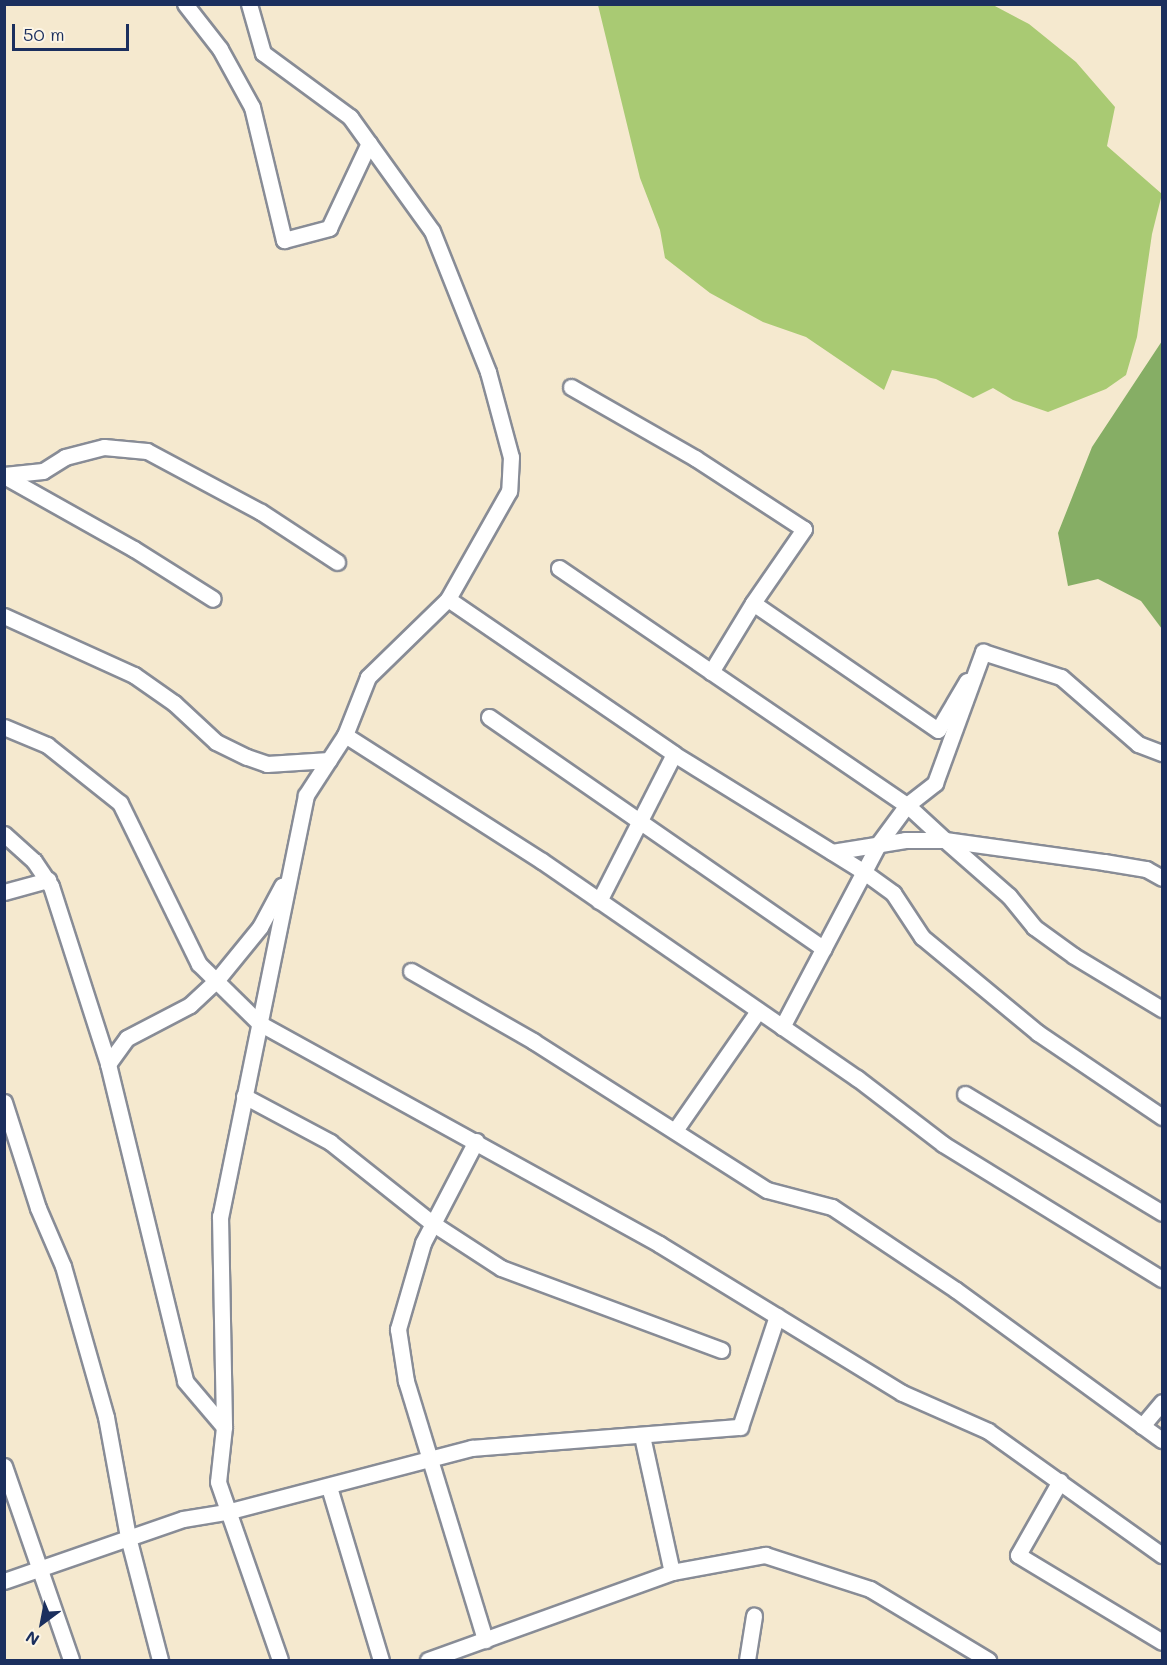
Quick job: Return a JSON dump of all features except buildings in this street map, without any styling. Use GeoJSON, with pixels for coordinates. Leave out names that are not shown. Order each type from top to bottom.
{"type":"FeatureCollection","features":[{"type":"Feature","properties":{"kind":"street"},"geometry":{"type":"LineString","coordinates":[[185,4],[220,49],[252,106],[284,240],[329,228],[369,143]]}},
{"type":"Feature","properties":{"kind":"street"},"geometry":{"type":"LineString","coordinates":[[249,4],[263,54],[350,117],[432,231],[488,372],[512,457],[510,491],[448,599],[368,677],[345,735],[306,795],[220,1216],[224,1427],[218,1482],[226,1512],[280,1660]]}},
{"type":"Feature","properties":{"kind":"street"},"geometry":{"type":"LineString","coordinates":[[572,387],[695,458],[804,529],[753,603],[711,672]]}},
{"type":"Feature","properties":{"kind":"street"},"geometry":{"type":"LineString","coordinates":[[4,476],[43,471],[64,457],[104,447],[147,451],[261,512],[337,562]]}},
{"type":"Feature","properties":{"kind":"street"},"geometry":{"type":"LineString","coordinates":[[4,476],[134,549],[213,599]]}},
{"type":"Feature","properties":{"kind":"street"},"geometry":{"type":"LineString","coordinates":[[559,568],[907,805],[1009,896],[1034,927],[1074,956],[1162,1009]]}},
{"type":"Feature","properties":{"kind":"street"},"geometry":{"type":"LineString","coordinates":[[448,599],[674,754],[864,872],[893,893],[922,937],[1038,1033],[1162,1117]]}},
{"type":"Feature","properties":{"kind":"street"},"geometry":{"type":"LineString","coordinates":[[753,603],[938,730],[983,652]]}},
{"type":"Feature","properties":{"kind":"street"},"geometry":{"type":"LineString","coordinates":[[4,616],[44,631],[134,675],[174,703],[216,742],[247,757],[267,764],[329,760]]}},
{"type":"Feature","properties":{"kind":"street"},"geometry":{"type":"LineString","coordinates":[[983,652],[1061,677],[1138,744],[1162,753]]}},
{"type":"Feature","properties":{"kind":"street"},"geometry":{"type":"LineString","coordinates":[[782,1027],[879,843],[907,805],[935,783],[983,652]]}},
{"type":"Feature","properties":{"kind":"street"},"geometry":{"type":"LineString","coordinates":[[489,717],[640,824],[824,949]]}},
{"type":"Feature","properties":{"kind":"street"},"geometry":{"type":"LineString","coordinates":[[4,727],[47,745],[120,803],[160,880],[168,906],[199,964],[259,1023],[476,1141],[777,1316],[902,1393],[988,1431],[1162,1555]]}},
{"type":"Feature","properties":{"kind":"street"},"geometry":{"type":"LineString","coordinates":[[345,735],[599,901],[857,1078],[943,1144],[1162,1279]]}},
{"type":"Feature","properties":{"kind":"street"},"geometry":{"type":"LineString","coordinates":[[599,901],[674,754]]}},
{"type":"Feature","properties":{"kind":"street"},"geometry":{"type":"LineString","coordinates":[[4,834],[34,861],[48,880],[108,1064],[185,1381],[224,1427]]}},
{"type":"Feature","properties":{"kind":"street"},"geometry":{"type":"LineString","coordinates":[[832,852],[857,850],[879,843],[945,840],[1146,869],[1162,878]]}},
{"type":"Feature","properties":{"kind":"street"},"geometry":{"type":"LineString","coordinates":[[108,1064],[127,1038],[190,1005],[216,981],[260,927],[291,870]]}},
{"type":"Feature","properties":{"kind":"street"},"geometry":{"type":"LineString","coordinates":[[4,892],[48,880]]}},
{"type":"Feature","properties":{"kind":"street"},"geometry":{"type":"LineString","coordinates":[[411,971],[676,1129],[766,1190],[832,1207],[956,1290],[1162,1440]]}},
{"type":"Feature","properties":{"kind":"street"},"geometry":{"type":"LineString","coordinates":[[676,1129],[758,1011]]}},
{"type":"Feature","properties":{"kind":"street"},"geometry":{"type":"LineString","coordinates":[[965,1094],[1162,1214]]}},
{"type":"Feature","properties":{"kind":"street"},"geometry":{"type":"LineString","coordinates":[[244,1096],[330,1142],[432,1223],[501,1268],[721,1350]]}},
{"type":"Feature","properties":{"kind":"street"},"geometry":{"type":"LineString","coordinates":[[4,1102],[38,1208],[63,1266],[106,1417],[128,1537],[160,1660]]}},
{"type":"Feature","properties":{"kind":"street"},"geometry":{"type":"LineString","coordinates":[[476,1141],[432,1223],[398,1329],[406,1381],[485,1640]]}},
{"type":"Feature","properties":{"kind":"street"},"geometry":{"type":"LineString","coordinates":[[4,1581],[183,1519],[226,1512],[329,1487],[472,1448],[740,1427],[777,1316]]}},
{"type":"Feature","properties":{"kind":"street"},"geometry":{"type":"LineString","coordinates":[[1142,1426],[1162,1402]]}},
{"type":"Feature","properties":{"kind":"street"},"geometry":{"type":"LineString","coordinates":[[642,1436],[672,1572]]}},
{"type":"Feature","properties":{"kind":"street"},"geometry":{"type":"LineString","coordinates":[[4,1466],[71,1660]]}},
{"type":"Feature","properties":{"kind":"street"},"geometry":{"type":"LineString","coordinates":[[1060,1481],[1018,1555],[1162,1642]]}},
{"type":"Feature","properties":{"kind":"street"},"geometry":{"type":"LineString","coordinates":[[329,1487],[381,1660]]}},
{"type":"Feature","properties":{"kind":"street"},"geometry":{"type":"LineString","coordinates":[[428,1660],[672,1572],[765,1555],[870,1588],[988,1660]]}},
{"type":"Feature","properties":{"kind":"street"},"geometry":{"type":"LineString","coordinates":[[747,1660],[754,1616]]}},
{"type":"Feature","properties":{"kind":"green space"},"geometry":{"type":"Polygon","coordinates":[[[598,5],[993,5],[1029,24],[1076,62],[1115,107],[1107,146],[1162,194],[1152,234],[1137,337],[1126,375],[1106,389],[1048,412],[1013,400],[993,388],[973,398],[936,379],[892,370],[884,390],[806,337],[763,322],[710,293],[665,258],[660,230],[640,178],[598,5]]]}},
{"type":"Feature","properties":{"kind":"green space"},"geometry":{"type":"Polygon","coordinates":[[[1162,341],[1162,629],[1141,601],[1098,579],[1068,586],[1058,533],[1092,447],[1162,341]]]}}]}
